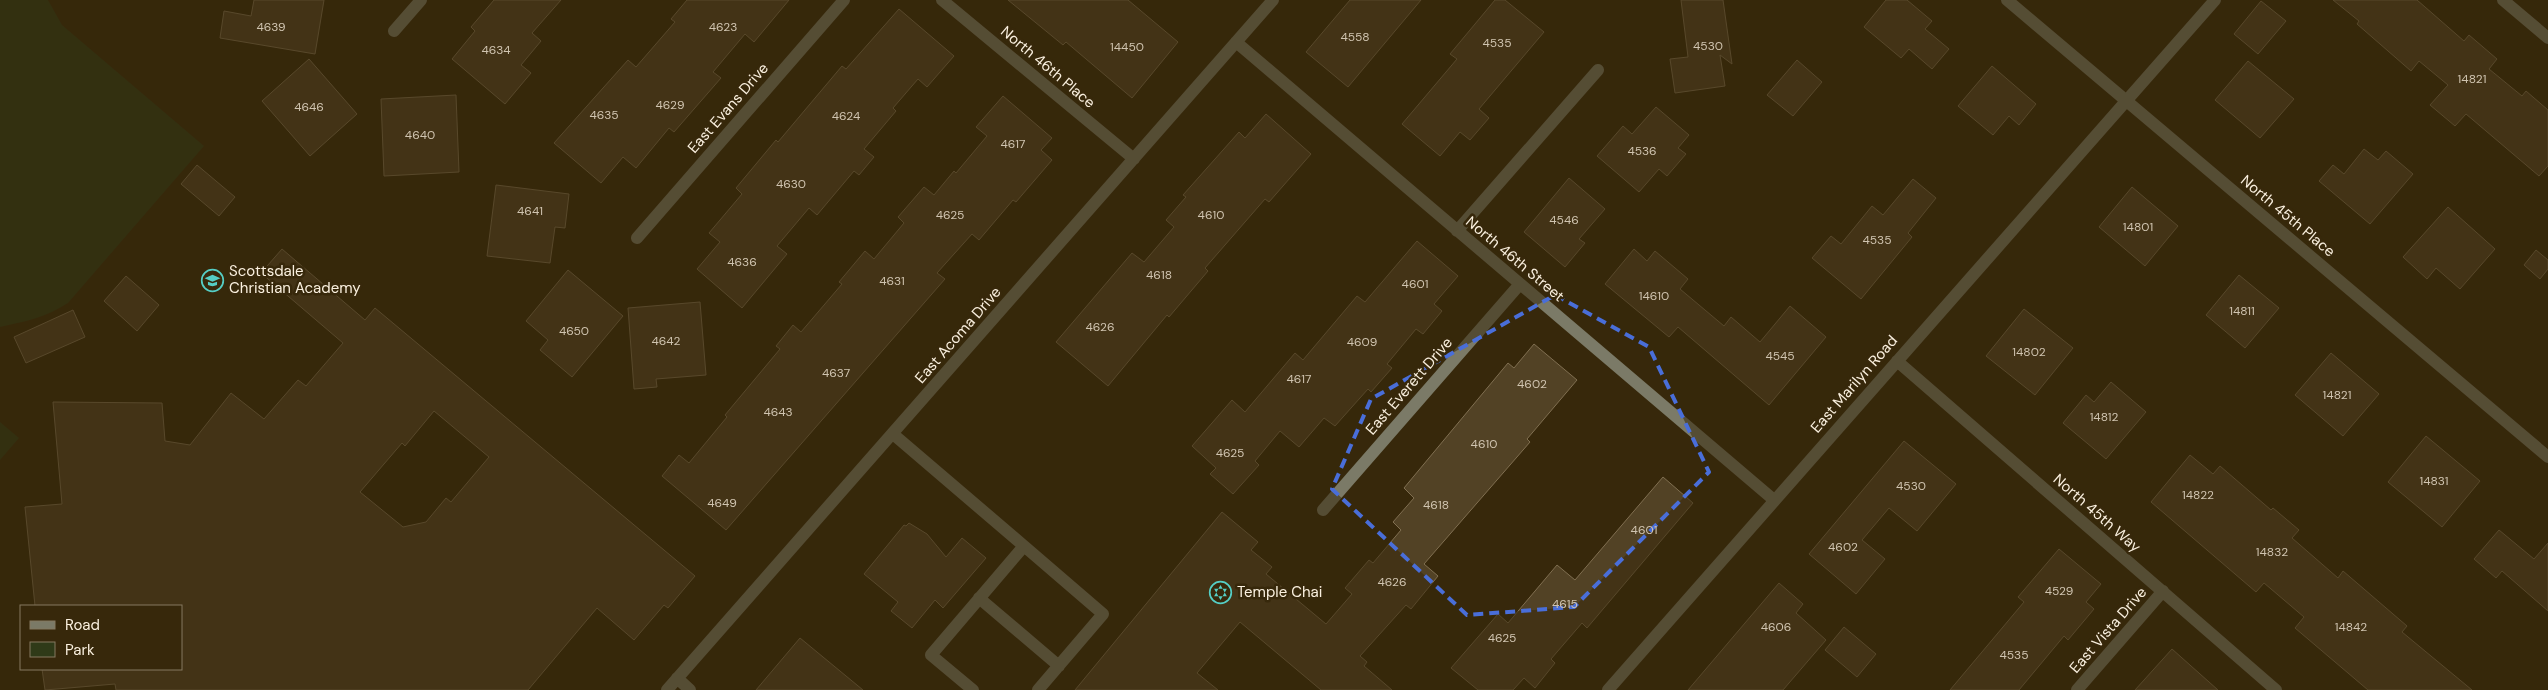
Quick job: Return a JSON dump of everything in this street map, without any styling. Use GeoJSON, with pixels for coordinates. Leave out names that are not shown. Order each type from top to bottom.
{"type":"FeatureCollection","features":[{"type":"Feature","properties":{"kind":"street"},"geometry":{"type":"LineString","coordinates":[[394,31],[421,0]]}},
{"type":"Feature","properties":{"kind":"street","name":"East Evans Drive"},"geometry":{"type":"LineString","coordinates":[[637,238],[844,0]]}},
{"type":"Feature","properties":{"kind":"street","name":"North 46th Place"},"geometry":{"type":"LineString","coordinates":[[942,0],[1134,159]]}},
{"type":"Feature","properties":{"kind":"street","name":"East Acoma Drive"},"geometry":{"type":"LineString","coordinates":[[667,690],[1273,0]]}},
{"type":"Feature","properties":{"kind":"street","name":"North 45th Place"},"geometry":{"type":"LineString","coordinates":[[2007,0],[2548,457]]}},
{"type":"Feature","properties":{"kind":"street","name":"East Marilyn Road"},"geometry":{"type":"LineString","coordinates":[[1608,690],[2215,0]]}},
{"type":"Feature","properties":{"kind":"street"},"geometry":{"type":"LineString","coordinates":[[2504,0],[2548,38]]}},
{"type":"Feature","properties":{"kind":"street","name":"North 46th Street"},"geometry":{"type":"LineString","coordinates":[[1236,42],[1774,500]]}},
{"type":"Feature","properties":{"kind":"street"},"geometry":{"type":"LineString","coordinates":[[1457,231],[1598,70]]}},
{"type":"Feature","properties":{"kind":"street","name":"East Everett Drive"},"geometry":{"type":"LineString","coordinates":[[1323,510],[1520,284]]}},
{"type":"Feature","properties":{"kind":"street","name":"North 45th Way"},"geometry":{"type":"LineString","coordinates":[[1897,361],[2276,690]]}},
{"type":"Feature","properties":{"kind":"street"},"geometry":{"type":"LineString","coordinates":[[892,434],[1103,614],[1038,690]]}},
{"type":"Feature","properties":{"kind":"street"},"geometry":{"type":"LineString","coordinates":[[973,690],[932,655],[1024,546]]}},
{"type":"Feature","properties":{"kind":"street","name":"East Vista Drive"},"geometry":{"type":"LineString","coordinates":[[2077,690],[2163,591]]}},
{"type":"Feature","properties":{"kind":"street"},"geometry":{"type":"LineString","coordinates":[[979,598],[1059,666]]}},
{"type":"Feature","properties":{"kind":"street"},"geometry":{"type":"LineString","coordinates":[[677,678],[690,690]]}},
{"type":"Feature","properties":{"kind":"highlighted area"},"geometry":{"type":"Polygon","coordinates":[[[1555,295],[1649,347],[1709,472],[1574,607],[1467,615],[1332,489],[1371,399],[1555,295]]]}},
{"type":"Feature","properties":{"kind":"green space"},"geometry":{"type":"Polygon","coordinates":[[[0,0],[48,0],[62,25],[204,146],[68,303],[27,321],[0,327],[0,0]]]}},
{"type":"Feature","properties":{"kind":"green space"},"geometry":{"type":"Polygon","coordinates":[[[0,422],[19,438],[0,460],[0,422]]]}},
{"type":"Feature","properties":{"kind":"building"},"geometry":{"type":"Polygon","coordinates":[[[254,0],[324,0],[315,54],[220,38],[224,11],[251,16],[254,0]]]}},
{"type":"Feature","properties":{"kind":"building"},"geometry":{"type":"Polygon","coordinates":[[[494,0],[561,0],[532,33],[541,41],[521,65],[531,73],[505,104],[452,59],[475,31],[471,27],[494,0]]]}},
{"type":"Feature","properties":{"kind":"building"},"geometry":{"type":"Polygon","coordinates":[[[687,0],[789,0],[754,42],[745,34],[713,72],[721,78],[674,132],[669,128],[636,168],[623,157],[601,183],[554,143],[628,60],[636,67],[675,22],[671,19],[687,0]]]}},
{"type":"Feature","properties":{"kind":"building"},"geometry":{"type":"Polygon","coordinates":[[[1008,0],[1128,0],[1178,42],[1132,98],[1066,42],[1063,45],[1008,0]]]}},
{"type":"Feature","properties":{"kind":"building"},"geometry":{"type":"Polygon","coordinates":[[[1350,0],[1421,0],[1348,87],[1306,52],[1350,0]]]}},
{"type":"Feature","properties":{"kind":"building"},"geometry":{"type":"Polygon","coordinates":[[[1495,0],[1505,0],[1544,32],[1479,109],[1489,118],[1470,140],[1460,132],[1440,156],[1402,124],[1457,59],[1450,54],[1495,0]]]}},
{"type":"Feature","properties":{"kind":"building"},"geometry":{"type":"Polygon","coordinates":[[[1681,0],[1723,0],[1732,64],[1720,55],[1725,86],[1675,93],[1670,59],[1688,57],[1681,0]]]}},
{"type":"Feature","properties":{"kind":"building"},"geometry":{"type":"Polygon","coordinates":[[[1886,0],[1907,0],[1932,21],[1925,29],[1949,49],[1932,69],[1909,49],[1901,58],[1864,27],[1886,0]]]}},
{"type":"Feature","properties":{"kind":"building"},"geometry":{"type":"Polygon","coordinates":[[[2333,0],[2417,0],[2464,41],[2469,35],[2497,59],[2489,69],[2522,96],[2526,91],[2548,110],[2548,166],[2539,176],[2466,114],[2455,126],[2430,105],[2448,85],[2419,61],[2411,71],[2357,24],[2359,21],[2333,0]]]}},
{"type":"Feature","properties":{"kind":"building"},"geometry":{"type":"Polygon","coordinates":[[[2261,1],[2286,21],[2258,54],[2234,34],[2261,1]]]}},
{"type":"Feature","properties":{"kind":"building"},"geometry":{"type":"Polygon","coordinates":[[[899,9],[954,56],[927,87],[918,79],[893,108],[896,111],[864,149],[874,157],[859,175],[854,171],[817,215],[809,208],[777,246],[787,254],[742,308],[697,269],[720,242],[709,233],[742,194],[736,188],[776,140],[778,142],[842,66],[846,69],[899,9]]]}},
{"type":"Feature","properties":{"kind":"building"},"geometry":{"type":"Polygon","coordinates":[[[309,59],[357,114],[310,156],[262,101],[309,59]]]}},
{"type":"Feature","properties":{"kind":"building"},"geometry":{"type":"Polygon","coordinates":[[[1797,60],[1822,82],[1793,116],[1767,95],[1797,60]]]}},
{"type":"Feature","properties":{"kind":"building"},"geometry":{"type":"Polygon","coordinates":[[[2248,61],[2294,99],[2260,138],[2215,100],[2248,61]]]}},
{"type":"Feature","properties":{"kind":"building"},"geometry":{"type":"Polygon","coordinates":[[[1992,66],[2036,104],[2019,125],[2009,116],[1993,135],[1958,106],[1992,66]]]}},
{"type":"Feature","properties":{"kind":"building"},"geometry":{"type":"Polygon","coordinates":[[[456,95],[459,172],[384,176],[381,99],[456,95]]]}},
{"type":"Feature","properties":{"kind":"building"},"geometry":{"type":"Polygon","coordinates":[[[1003,96],[1052,138],[1041,150],[1052,160],[1016,202],[1013,200],[979,240],[972,234],[937,273],[945,279],[726,530],[662,476],[679,455],[689,463],[727,417],[725,415],[780,349],[776,346],[793,325],[801,332],[842,284],[839,282],[865,251],[874,259],[904,223],[898,217],[924,187],[934,195],[954,171],[956,173],[987,136],[976,127],[1003,96]]]}},
{"type":"Feature","properties":{"kind":"building"},"geometry":{"type":"Polygon","coordinates":[[[1656,107],[1689,135],[1678,148],[1686,154],[1667,176],[1659,169],[1639,192],[1597,156],[1623,126],[1632,134],[1656,107]]]}},
{"type":"Feature","properties":{"kind":"building"},"geometry":{"type":"Polygon","coordinates":[[[1266,114],[1311,154],[1269,202],[1265,199],[1205,268],[1208,271],[1169,317],[1167,315],[1108,386],[1056,342],[1132,253],[1144,262],[1174,227],[1166,220],[1186,197],[1183,195],[1239,132],[1245,138],[1266,114]]]}},
{"type":"Feature","properties":{"kind":"building"},"geometry":{"type":"Polygon","coordinates":[[[2364,149],[2378,160],[2386,151],[2413,174],[2370,224],[2319,181],[2333,165],[2344,174],[2364,149]]]}},
{"type":"Feature","properties":{"kind":"building"},"geometry":{"type":"Polygon","coordinates":[[[197,165],[235,197],[219,216],[181,184],[197,165]]]}},
{"type":"Feature","properties":{"kind":"building"},"geometry":{"type":"Polygon","coordinates":[[[1569,178],[1605,209],[1579,239],[1585,243],[1565,267],[1524,232],[1569,178]]]}},
{"type":"Feature","properties":{"kind":"building"},"geometry":{"type":"Polygon","coordinates":[[[1913,179],[1936,198],[1908,233],[1912,237],[1861,299],[1812,258],[1831,236],[1841,244],[1872,206],[1883,215],[1913,179]]]}},
{"type":"Feature","properties":{"kind":"building"},"geometry":{"type":"Polygon","coordinates":[[[496,185],[569,194],[565,228],[555,227],[550,263],[487,256],[496,185]]]}},
{"type":"Feature","properties":{"kind":"building"},"geometry":{"type":"Polygon","coordinates":[[[2132,187],[2178,226],[2145,266],[2099,227],[2132,187]]]}},
{"type":"Feature","properties":{"kind":"building"},"geometry":{"type":"Polygon","coordinates":[[[2448,207],[2495,249],[2460,289],[2436,268],[2427,279],[2403,257],[2448,207]]]}},
{"type":"Feature","properties":{"kind":"building"},"geometry":{"type":"Polygon","coordinates":[[[1417,241],[1458,276],[1434,304],[1442,311],[1423,334],[1416,329],[1387,364],[1392,368],[1371,392],[1368,389],[1335,426],[1324,418],[1299,447],[1280,431],[1255,461],[1259,465],[1233,494],[1210,474],[1216,468],[1192,446],[1232,400],[1245,412],[1295,353],[1303,360],[1357,296],[1365,302],[1417,241]]]}},
{"type":"Feature","properties":{"kind":"building"},"geometry":{"type":"Polygon","coordinates":[[[282,249],[365,320],[375,308],[695,576],[668,608],[664,605],[634,640],[597,608],[528,690],[116,690],[115,684],[45,690],[42,670],[182,670],[182,605],[35,605],[25,507],[62,504],[53,402],[162,403],[165,441],[190,445],[231,393],[264,419],[298,380],[306,386],[343,343],[261,273],[282,249]],[[434,411],[405,446],[402,443],[360,492],[403,527],[426,522],[446,498],[451,502],[489,457],[434,411]]]}},
{"type":"Feature","properties":{"kind":"building"},"geometry":{"type":"Polygon","coordinates":[[[1634,249],[1647,261],[1655,251],[1688,279],[1680,289],[1724,326],[1731,317],[1760,342],[1790,306],[1826,337],[1769,405],[1678,327],[1669,337],[1605,284],[1634,249]]]}},
{"type":"Feature","properties":{"kind":"building"},"geometry":{"type":"Polygon","coordinates":[[[2536,250],[2548,260],[2548,269],[2540,279],[2524,265],[2536,250]]]}},
{"type":"Feature","properties":{"kind":"building"},"geometry":{"type":"Polygon","coordinates":[[[568,270],[623,316],[572,377],[540,350],[548,340],[526,321],[568,270]]]}},
{"type":"Feature","properties":{"kind":"building"},"geometry":{"type":"Polygon","coordinates":[[[2239,275],[2279,308],[2245,348],[2206,315],[2239,275]]]}},
{"type":"Feature","properties":{"kind":"building"},"geometry":{"type":"Polygon","coordinates":[[[126,276],[159,305],[137,331],[104,301],[126,276]]]}},
{"type":"Feature","properties":{"kind":"building"},"geometry":{"type":"Polygon","coordinates":[[[700,302],[706,375],[656,379],[657,387],[634,389],[628,308],[700,302]]]}},
{"type":"Feature","properties":{"kind":"building"},"geometry":{"type":"Polygon","coordinates":[[[2024,309],[2073,348],[2035,395],[1986,356],[2024,309]]]}},
{"type":"Feature","properties":{"kind":"building"},"geometry":{"type":"Polygon","coordinates":[[[73,310],[85,337],[26,363],[14,337],[73,310]]]}},
{"type":"Feature","properties":{"kind":"building"},"geometry":{"type":"Polygon","coordinates":[[[1534,344],[1577,380],[1527,439],[1530,442],[1424,564],[1438,576],[1411,609],[1406,605],[1360,656],[1367,662],[1364,666],[1392,690],[1321,690],[1240,622],[1197,673],[1218,690],[1075,690],[1222,512],[1258,542],[1251,550],[1272,567],[1266,574],[1326,624],[1352,594],[1345,588],[1369,560],[1373,563],[1401,530],[1393,522],[1414,498],[1404,488],[1508,363],[1514,368],[1534,344]]]}},
{"type":"Feature","properties":{"kind":"building"},"geometry":{"type":"Polygon","coordinates":[[[2331,353],[2379,394],[2343,436],[2295,395],[2331,353]]]}},
{"type":"Feature","properties":{"kind":"building"},"geometry":{"type":"Polygon","coordinates":[[[2111,382],[2146,412],[2106,459],[2063,423],[2086,395],[2094,402],[2111,382]]]}},
{"type":"Feature","properties":{"kind":"building"},"geometry":{"type":"Polygon","coordinates":[[[2426,436],[2480,481],[2442,527],[2388,482],[2426,436]]]}},
{"type":"Feature","properties":{"kind":"building"},"geometry":{"type":"Polygon","coordinates":[[[1904,441],[1956,484],[1917,531],[1889,508],[1862,540],[1885,559],[1856,594],[1809,554],[1904,441]]]}},
{"type":"Feature","properties":{"kind":"building"},"geometry":{"type":"Polygon","coordinates":[[[2190,455],[2213,474],[2220,466],[2271,510],[2273,508],[2299,530],[2292,538],[2338,578],[2343,571],[2407,626],[2402,632],[2472,690],[2368,690],[2295,628],[2304,617],[2264,583],[2256,592],[2151,502],[2190,455]]]}},
{"type":"Feature","properties":{"kind":"building"},"geometry":{"type":"Polygon","coordinates":[[[1663,477],[1693,503],[1587,628],[1582,623],[1551,659],[1555,663],[1535,688],[1524,678],[1513,690],[1478,690],[1451,668],[1498,614],[1508,623],[1557,565],[1575,580],[1663,477]]]}},
{"type":"Feature","properties":{"kind":"building"},"geometry":{"type":"Polygon","coordinates":[[[909,523],[927,534],[946,557],[962,538],[986,558],[943,608],[935,600],[912,628],[891,611],[898,602],[864,574],[904,525],[906,526],[909,523]]]}},
{"type":"Feature","properties":{"kind":"building"},"geometry":{"type":"Polygon","coordinates":[[[2499,530],[2534,559],[2548,543],[2548,611],[2502,571],[2496,578],[2474,559],[2499,530]]]}},
{"type":"Feature","properties":{"kind":"building"},"geometry":{"type":"Polygon","coordinates":[[[2059,549],[2101,584],[2086,602],[2094,609],[2068,640],[2064,636],[2019,690],[1950,690],[2024,602],[2018,597],[2059,549]]]}},
{"type":"Feature","properties":{"kind":"building"},"geometry":{"type":"Polygon","coordinates":[[[1779,583],[1803,604],[1796,613],[1826,640],[1783,690],[1688,690],[1779,583]]]}},
{"type":"Feature","properties":{"kind":"building"},"geometry":{"type":"Polygon","coordinates":[[[1844,627],[1876,654],[1857,677],[1825,650],[1844,627]]]}},
{"type":"Feature","properties":{"kind":"building"},"geometry":{"type":"Polygon","coordinates":[[[800,638],[863,690],[756,690],[800,638]]]}},
{"type":"Feature","properties":{"kind":"building"},"geometry":{"type":"Polygon","coordinates":[[[2172,649],[2218,690],[2135,690],[2172,649]]]}},
{"type":"Feature","properties":{"kind":"place","name":"Scottsdale Christian Academy"},"geometry":{"type":"Point","coordinates":[213,280]}},
{"type":"Feature","properties":{"kind":"place","name":"Temple Chai"},"geometry":{"type":"Point","coordinates":[1221,592]}}]}
